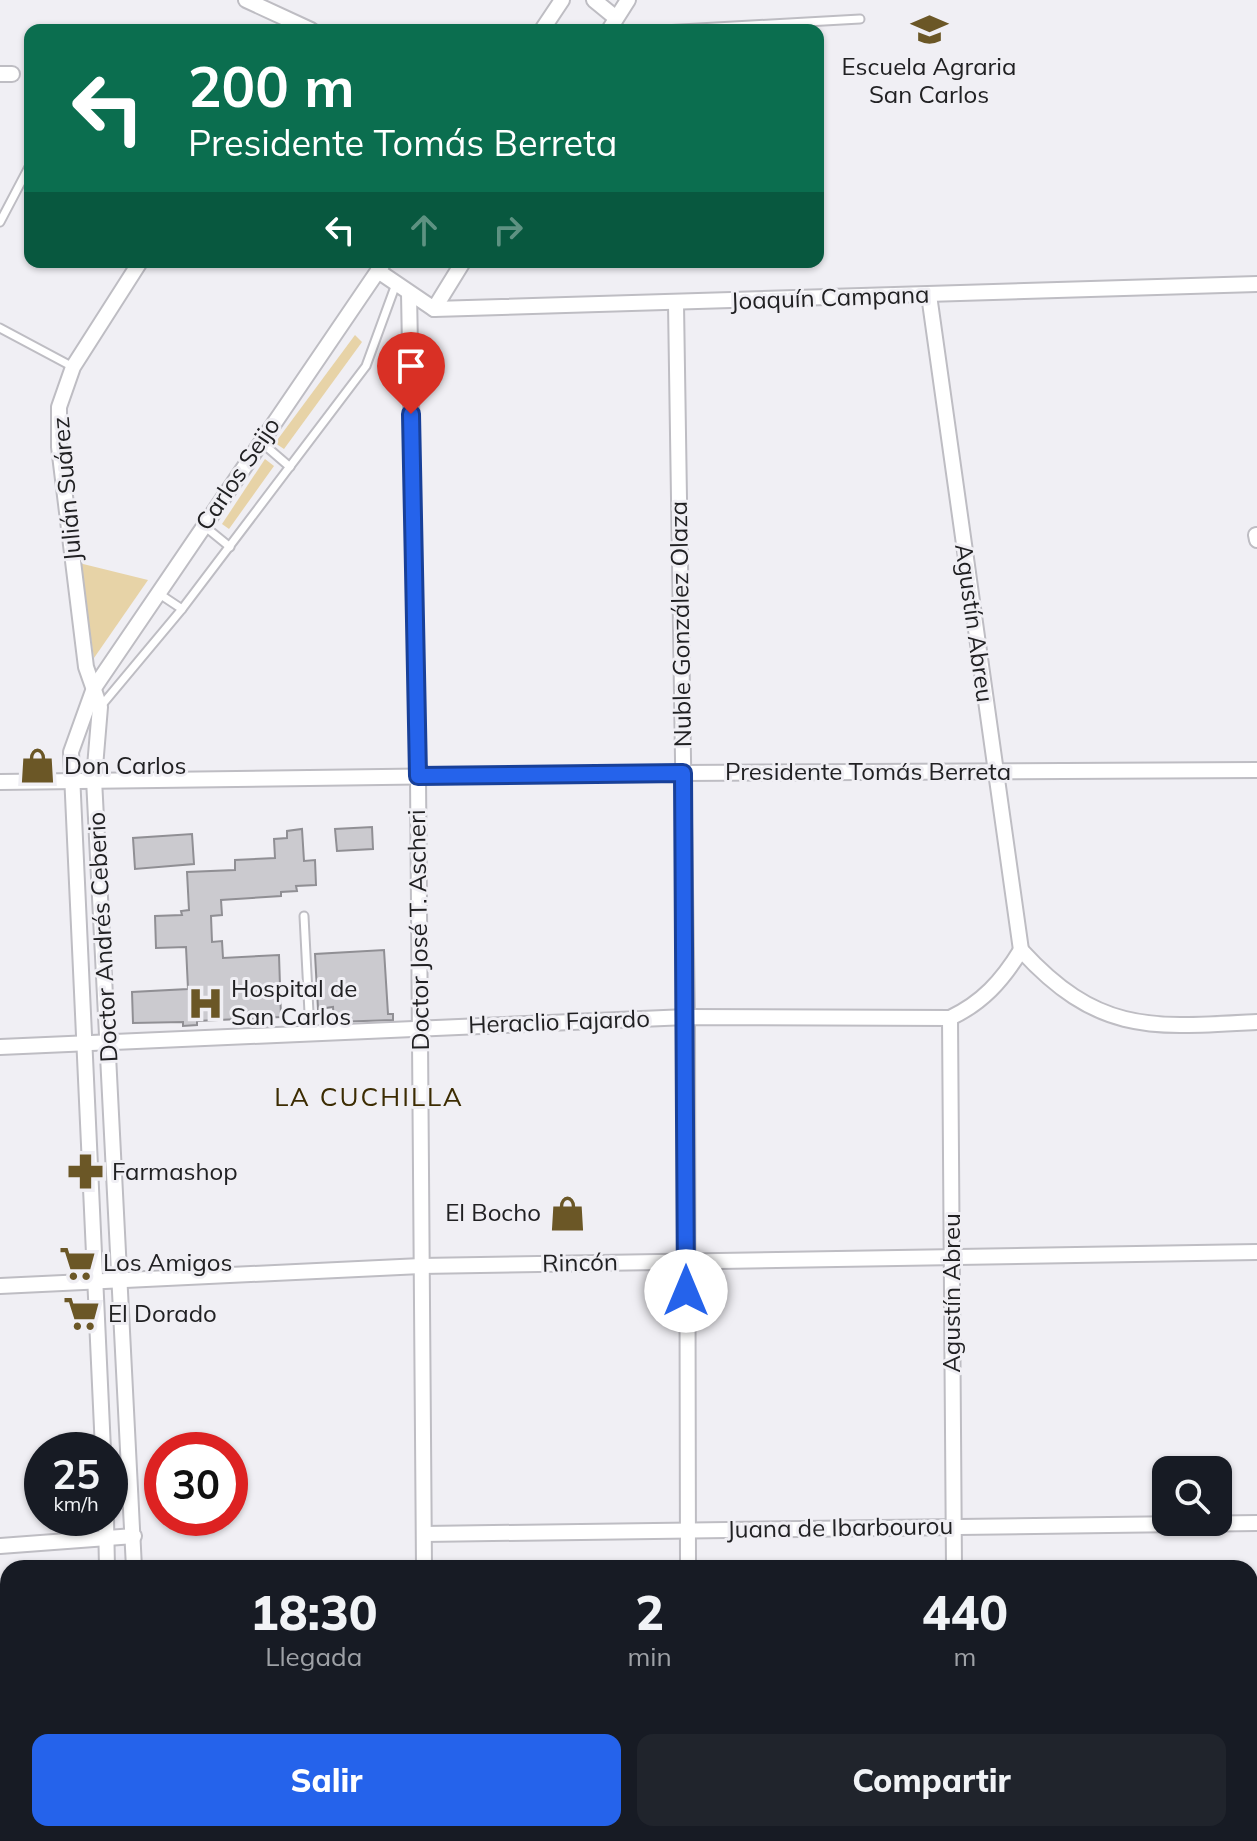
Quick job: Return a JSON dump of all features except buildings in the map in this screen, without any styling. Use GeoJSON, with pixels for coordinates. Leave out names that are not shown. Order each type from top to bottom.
{"type":"FeatureCollection","features":[{"type":"Feature","properties":{"kind":"street"},"geometry":{"type":"LineString","coordinates":[[246,0],[298,24]]}},
{"type":"Feature","properties":{"kind":"street"},"geometry":{"type":"LineString","coordinates":[[546,24],[562,0]]}},
{"type":"Feature","properties":{"kind":"street"},"geometry":{"type":"LineString","coordinates":[[594,0],[613,24],[628,0]]}},
{"type":"Feature","properties":{"kind":"street","name":"Julián Suárez"},"geometry":{"type":"LineString","coordinates":[[94,688],[86,667],[59,447],[59,407],[73,367],[136,268]]}},
{"type":"Feature","properties":{"kind":"street","name":"Carlos Seijo"},"geometry":{"type":"LineString","coordinates":[[94,688],[380,268]]}},
{"type":"Feature","properties":{"kind":"street"},"geometry":{"type":"LineString","coordinates":[[383,268],[402,288],[434,309],[459,268]]}},
{"type":"Feature","properties":{"kind":"street","name":"Joaquín Campana"},"geometry":{"type":"LineString","coordinates":[[434,309],[1257,284]]}},
{"type":"Feature","properties":{"kind":"street","name":"Doctor José T. Ascheri"},"geometry":{"type":"LineString","coordinates":[[402,288],[418,776],[424,1560]]}},
{"type":"Feature","properties":{"kind":"street","name":"Agustín Abreu"},"geometry":{"type":"LineString","coordinates":[[929,295],[1021,950]]}},
{"type":"Feature","properties":{"kind":"street","name":"Nuble González Olaza"},"geometry":{"type":"LineString","coordinates":[[676,304],[687,1017],[688,1560]]}},
{"type":"Feature","properties":{"kind":"street","name":"Doctor Andrés Ceberio"},"geometry":{"type":"LineString","coordinates":[[94,688],[100,707],[94,779],[110,1040],[134,1560]]}},
{"type":"Feature","properties":{"kind":"street","name":"Doctor Andrés Ceberio"},"geometry":{"type":"LineString","coordinates":[[94,688],[71,752],[102,1432]]}},
{"type":"Feature","properties":{"kind":"street","name":"Presidente Tomás Berreta"},"geometry":{"type":"LineString","coordinates":[[0,782],[683,773],[1257,770]]}},
{"type":"Feature","properties":{"kind":"street"},"geometry":{"type":"LineString","coordinates":[[950,1018],[975,1006],[997,984],[1021,950],[1069,995],[1120,1020],[1181,1026],[1257,1022]]}},
{"type":"Feature","properties":{"kind":"street","name":"Heraclio Fajardo"},"geometry":{"type":"LineString","coordinates":[[0,1047],[687,1017],[950,1018]]}},
{"type":"Feature","properties":{"kind":"street","name":"Agustín Abreu"},"geometry":{"type":"LineString","coordinates":[[950,1018],[954,1560]]}},
{"type":"Feature","properties":{"kind":"street","name":"Rincón"},"geometry":{"type":"LineString","coordinates":[[0,1286],[421,1266],[1257,1252]]}},
{"type":"Feature","properties":{"kind":"street","name":"Juana de Ibarbourou"},"geometry":{"type":"LineString","coordinates":[[424,1534],[1257,1523]]}},
{"type":"Feature","properties":{"kind":"street"},"geometry":{"type":"LineString","coordinates":[[0,1546],[134,1536]]}},
{"type":"Feature","properties":{"kind":"street"},"geometry":{"type":"LineString","coordinates":[[107,1538],[107,1560]]}},
{"type":"Feature","properties":{"kind":"lane"},"geometry":{"type":"LineString","coordinates":[[770,24],[860,19]]}},
{"type":"Feature","properties":{"kind":"lane"},"geometry":{"type":"LineString","coordinates":[[0,222],[24,176]]}},
{"type":"Feature","properties":{"kind":"lane"},"geometry":{"type":"LineString","coordinates":[[100,707],[182,609],[366,366],[402,288]]}},
{"type":"Feature","properties":{"kind":"lane"},"geometry":{"type":"LineString","coordinates":[[0,328],[73,367]]}},
{"type":"Feature","properties":{"kind":"lane"},"geometry":{"type":"LineString","coordinates":[[260,441],[290,467]]}},
{"type":"Feature","properties":{"kind":"lane"},"geometry":{"type":"LineString","coordinates":[[203,525],[230,547]]}},
{"type":"Feature","properties":{"kind":"lane"},"geometry":{"type":"LineString","coordinates":[[158,593],[182,609]]}},
{"type":"Feature","properties":{"kind":"lane"},"geometry":{"type":"LineString","coordinates":[[304,916],[310,1032]]}},
{"type":"Feature","properties":{"kind":"shaded area"},"geometry":{"type":"Polygon","coordinates":[[[355,335],[362,342],[284,449],[275,443],[355,335]]]}},
{"type":"Feature","properties":{"kind":"shaded area"},"geometry":{"type":"Polygon","coordinates":[[[265,459],[274,466],[229,529],[222,524],[265,459]]]}},
{"type":"Feature","properties":{"kind":"shaded area"},"geometry":{"type":"Polygon","coordinates":[[[79,563],[148,580],[94,658],[79,563]]]}},
{"type":"Feature","properties":{"kind":"place","name":"Escuela Agraria San Carlos"},"geometry":{"type":"Point","coordinates":[929,30]}},
{"type":"Feature","properties":{"kind":"place","name":"Don Carlos"},"geometry":{"type":"Point","coordinates":[38,766]}},
{"type":"Feature","properties":{"kind":"place","name":"Hospital de San Carlos"},"geometry":{"type":"Point","coordinates":[205,1003]}},
{"type":"Feature","properties":{"kind":"place","name":"Farmashop"},"geometry":{"type":"Point","coordinates":[86,1172]}},
{"type":"Feature","properties":{"kind":"place","name":"El Bocho"},"geometry":{"type":"Point","coordinates":[567,1213]}},
{"type":"Feature","properties":{"kind":"place","name":"Los Amigos"},"geometry":{"type":"Point","coordinates":[77,1263]}},
{"type":"Feature","properties":{"kind":"place","name":"El Dorado"},"geometry":{"type":"Point","coordinates":[82,1314]}},
{"type":"Feature","properties":{"kind":"district","name":"LA CUCHILLA"},"geometry":{"type":"Point","coordinates":[369,1097]}},
{"type":"Feature","properties":{"kind":"route"},"geometry":{"type":"LineString","coordinates":[[411,414],[418,776],[683,773],[687,1017],[686,1291]]}}]}
